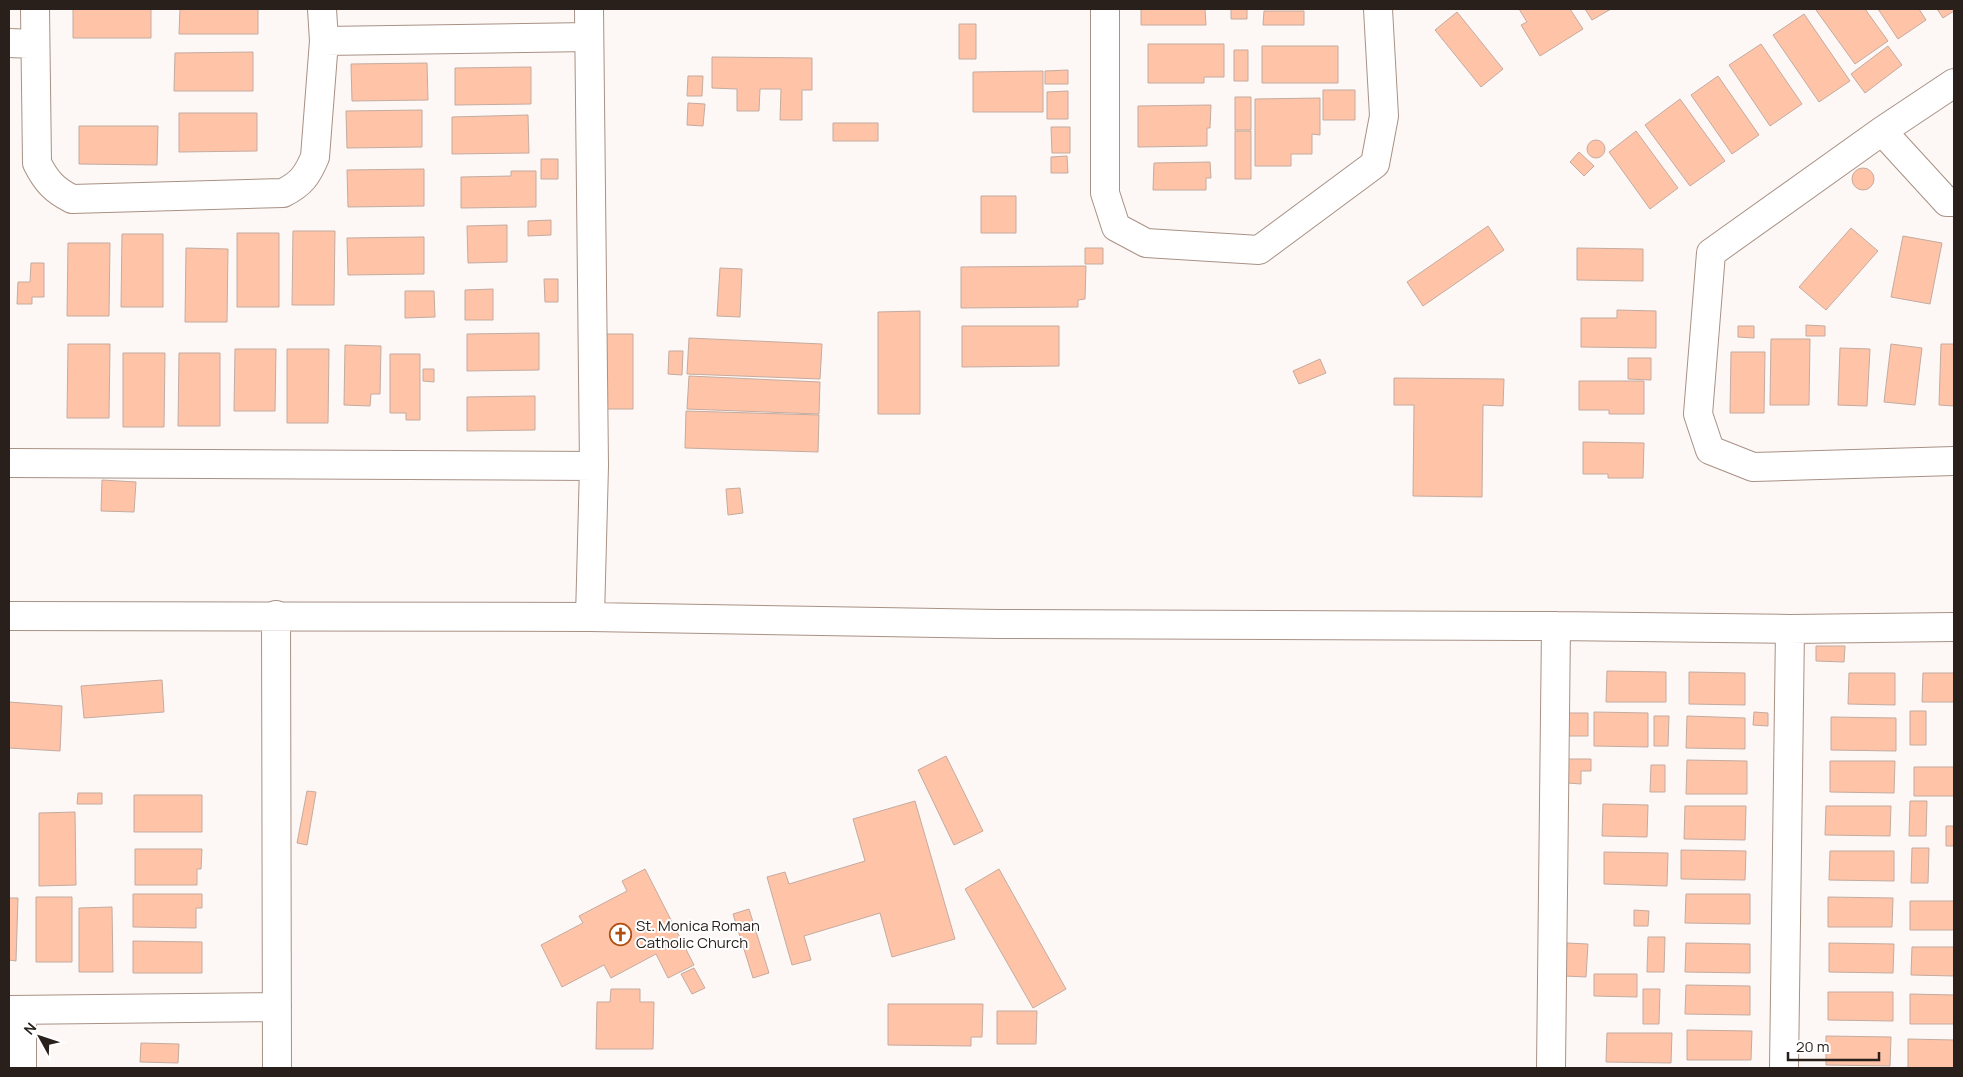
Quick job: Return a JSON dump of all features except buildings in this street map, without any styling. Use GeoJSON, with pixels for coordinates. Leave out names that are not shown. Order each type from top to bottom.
{"type":"FeatureCollection","features":[{"type":"Feature","properties":{"kind":"street"},"geometry":{"type":"LineString","coordinates":[[35,9],[22,44],[37,163],[46,181],[57,192],[72,199],[283,193],[298,185],[310,170],[315,157],[324,41],[322,9]]}},
{"type":"Feature","properties":{"kind":"street"},"geometry":{"type":"LineString","coordinates":[[589,9],[594,466],[590,617]]}},
{"type":"Feature","properties":{"kind":"street"},"geometry":{"type":"LineString","coordinates":[[1105,9],[1105,193],[1116,227],[1146,243],[1259,250],[1375,164],[1384,116],[1378,9]]}},
{"type":"Feature","properties":{"kind":"street"},"geometry":{"type":"LineString","coordinates":[[324,41],[589,36]]}},
{"type":"Feature","properties":{"kind":"street"},"geometry":{"type":"LineString","coordinates":[[1954,83],[1882,131],[1711,253],[1698,414],[1710,450],[1753,467],[1954,462]]}},
{"type":"Feature","properties":{"kind":"street"},"geometry":{"type":"LineString","coordinates":[[1882,131],[1947,202],[1954,202]]}},
{"type":"Feature","properties":{"kind":"street"},"geometry":{"type":"LineString","coordinates":[[9,463],[594,466]]}},
{"type":"Feature","properties":{"kind":"street"},"geometry":{"type":"LineString","coordinates":[[276,615],[277,1068]]}},
{"type":"Feature","properties":{"kind":"street"},"geometry":{"type":"LineString","coordinates":[[9,616],[590,617],[1008,624],[1556,626],[1790,630],[1954,627]]}},
{"type":"Feature","properties":{"kind":"street"},"geometry":{"type":"LineString","coordinates":[[1551,1068],[1556,626]]}},
{"type":"Feature","properties":{"kind":"street"},"geometry":{"type":"LineString","coordinates":[[1784,1068],[1790,630]]}},
{"type":"Feature","properties":{"kind":"street"},"geometry":{"type":"LineString","coordinates":[[22,1068],[15,1010],[277,1007]]}},
{"type":"Feature","properties":{"kind":"place","name":"St. Monica Roman Catholic Church"},"geometry":{"type":"Point","coordinates":[620,934]}}]}
